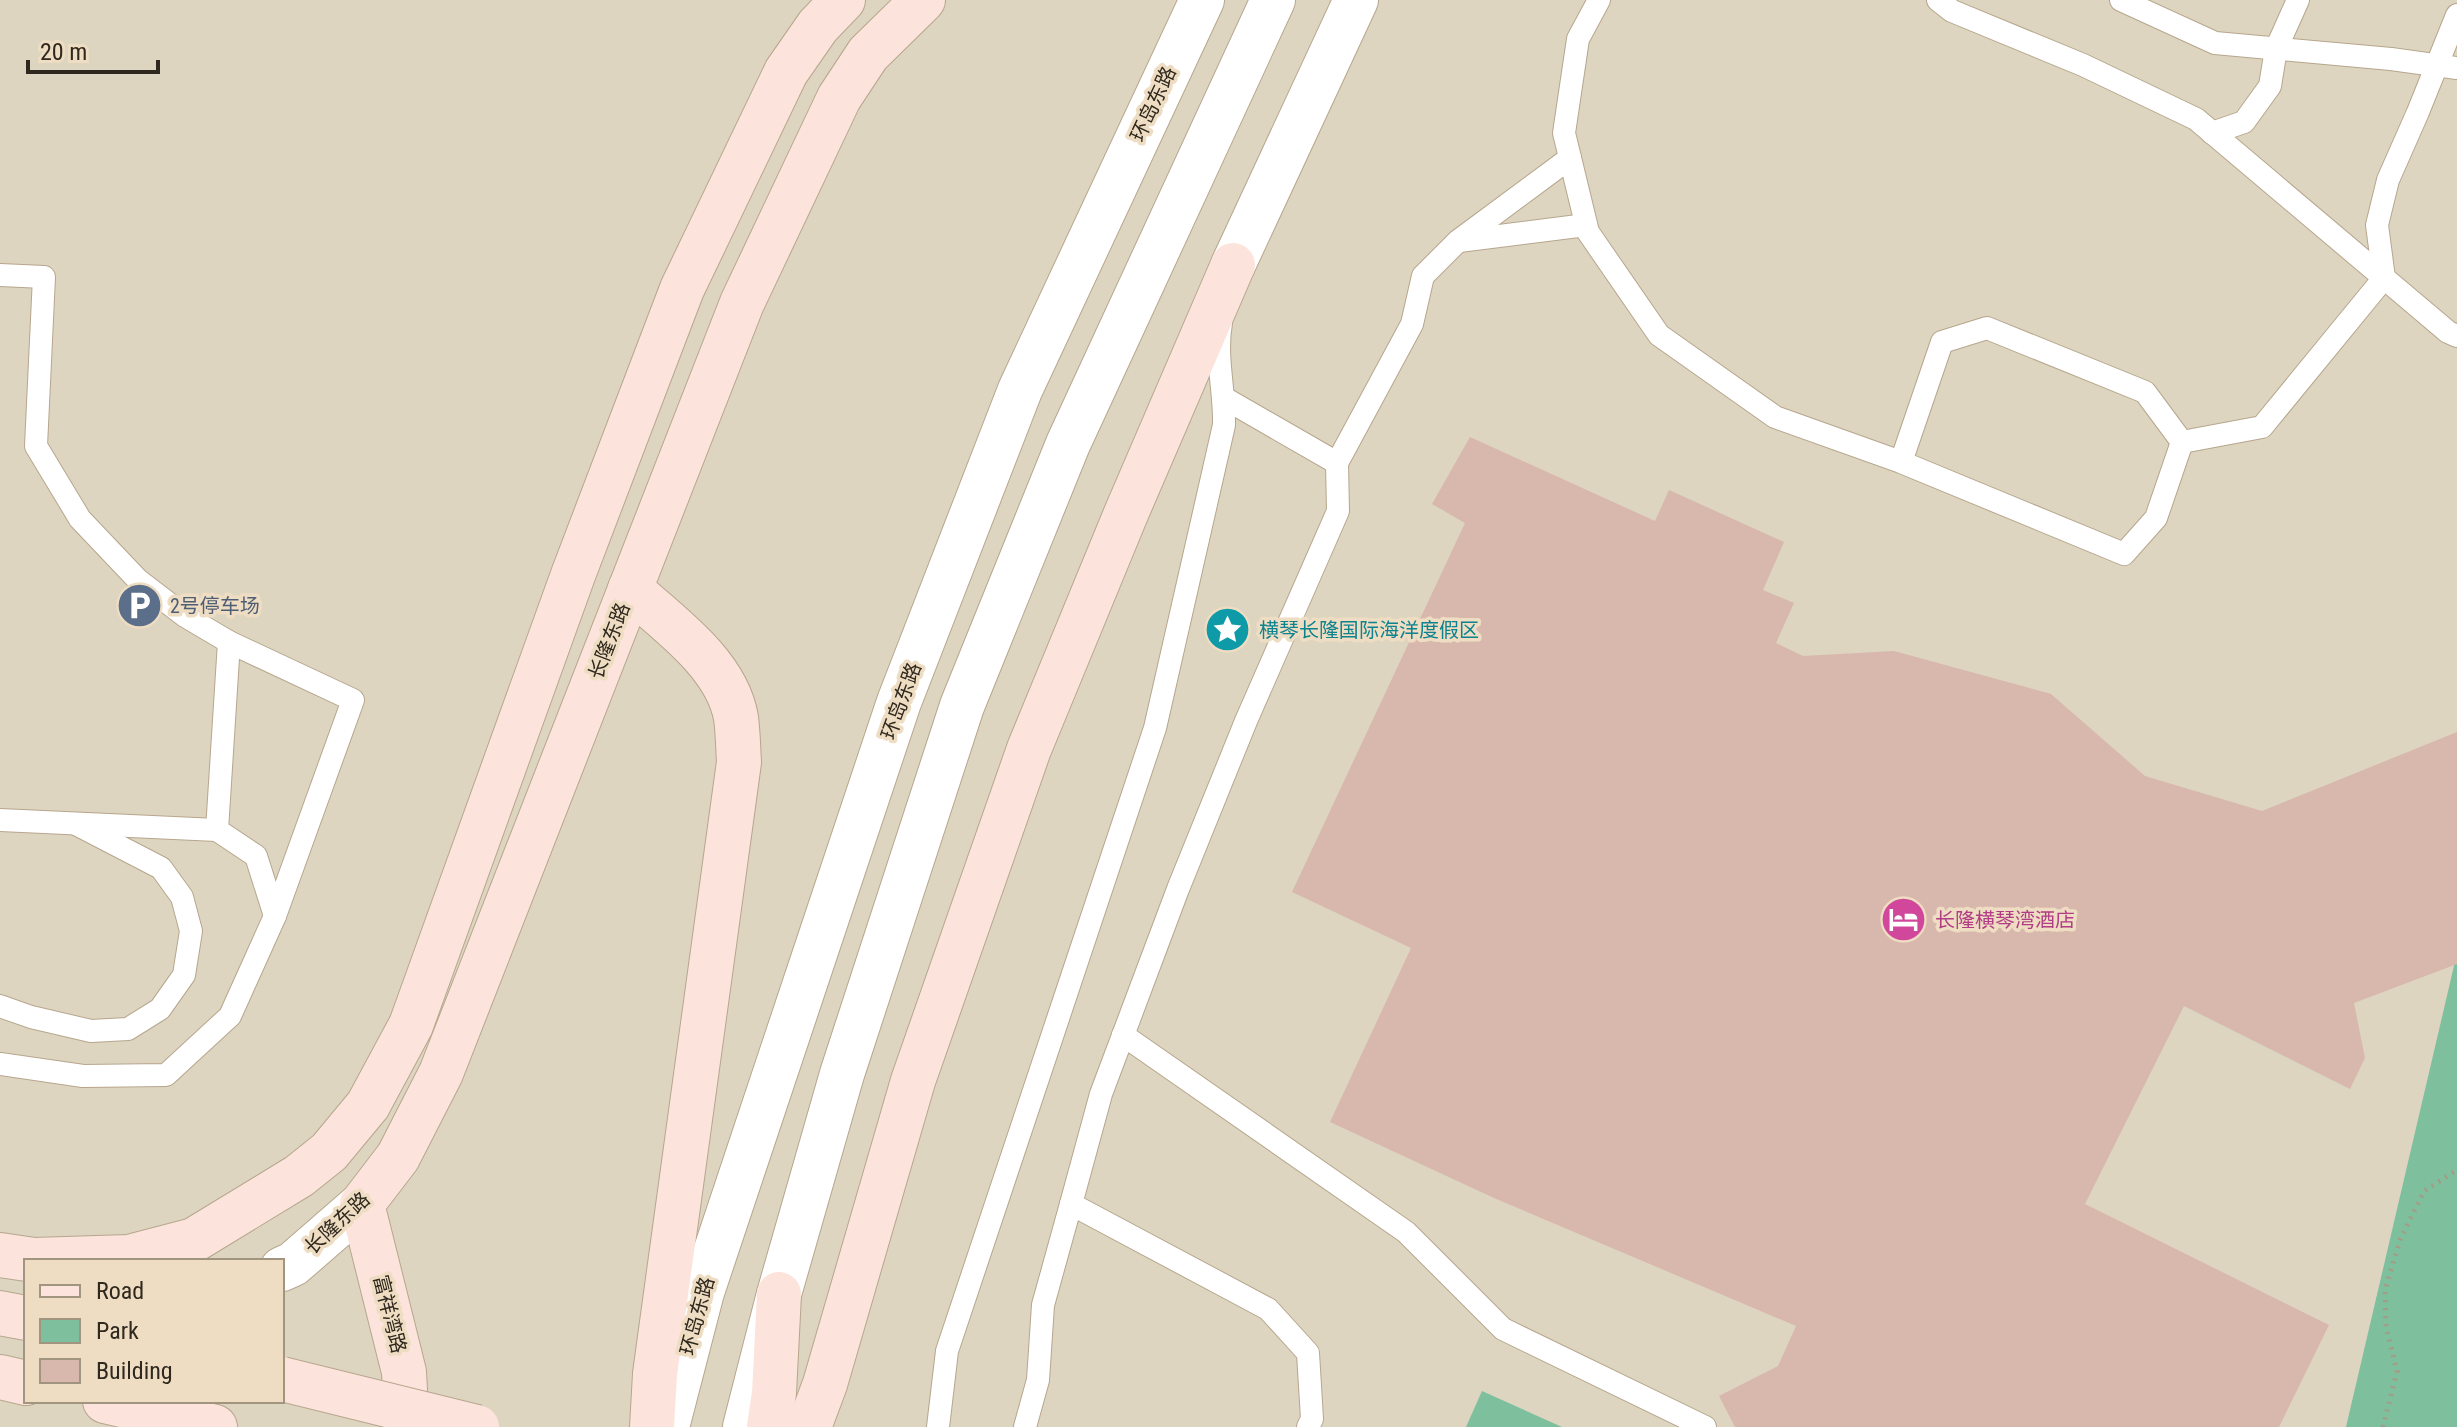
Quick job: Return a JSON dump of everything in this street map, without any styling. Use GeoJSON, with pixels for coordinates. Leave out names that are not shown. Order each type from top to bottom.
{"type":"FeatureCollection","features":[{"type":"Feature","properties":{"kind":"main road"},"geometry":{"type":"LineString","coordinates":[[66,1259],[129,1257],[194,1240],[299,1176],[329,1152],[368,1105],[411,1025],[573,575],[682,289],[786,72],[818,26],[843,0]]}},
{"type":"Feature","properties":{"kind":"main road","name":"长隆东路"},"geometry":{"type":"LineString","coordinates":[[362,1204],[398,1157],[441,1073],[742,303],[839,98],[868,54],[923,0]]}},
{"type":"Feature","properties":{"kind":"main road"},"geometry":{"type":"LineString","coordinates":[[809,1427],[825,1384],[913,1081],[1029,749],[1233,265]]}},
{"type":"Feature","properties":{"kind":"main road"},"geometry":{"type":"LineString","coordinates":[[630,589],[698,649],[720,678],[735,715],[739,762],[655,1374],[652,1427]]}},
{"type":"Feature","properties":{"kind":"main road","name":"富祥湾路"},"geometry":{"type":"LineString","coordinates":[[362,1204],[404,1372],[407,1427]]}},
{"type":"Feature","properties":{"kind":"main road"},"geometry":{"type":"LineString","coordinates":[[0,1255],[27,1259]]}},
{"type":"Feature","properties":{"kind":"main road"},"geometry":{"type":"LineString","coordinates":[[769,1427],[774,1393],[779,1294]]}},
{"type":"Feature","properties":{"kind":"main road"},"geometry":{"type":"LineString","coordinates":[[0,1313],[24,1318]]}},
{"type":"Feature","properties":{"kind":"main road"},"geometry":{"type":"LineString","coordinates":[[0,1377],[24,1383]]}},
{"type":"Feature","properties":{"kind":"main road"},"geometry":{"type":"LineString","coordinates":[[284,1379],[477,1427]]}},
{"type":"Feature","properties":{"kind":"main road"},"geometry":{"type":"LineString","coordinates":[[113,1403],[215,1427]]}},
{"type":"Feature","properties":{"kind":"street","name":"环岛东路"},"geometry":{"type":"LineString","coordinates":[[667,1427],[702,1292],[899,702],[1020,390],[1202,0]]}},
{"type":"Feature","properties":{"kind":"street"},"geometry":{"type":"LineString","coordinates":[[745,1427],[779,1294],[842,1074],[962,706],[1068,444],[1273,0]]}},
{"type":"Feature","properties":{"kind":"street"},"geometry":{"type":"LineString","coordinates":[[1233,265],[1356,0]]}},
{"type":"Feature","properties":{"kind":"street","name":"长隆东路"},"geometry":{"type":"LineString","coordinates":[[284,1268],[293,1264],[362,1204]]}},
{"type":"Feature","properties":{"kind":"lane"},"geometry":{"type":"LineString","coordinates":[[1599,0],[1578,39],[1564,133],[1588,232],[1659,335],[1775,417],[1901,462],[2124,554],[2156,518],[2182,442]]}},
{"type":"Feature","properties":{"kind":"lane"},"geometry":{"type":"LineString","coordinates":[[1938,0],[1952,11],[2083,65],[2196,119],[2448,332],[2457,336]]}},
{"type":"Feature","properties":{"kind":"lane"},"geometry":{"type":"LineString","coordinates":[[2121,0],[2215,43],[2446,67]]}},
{"type":"Feature","properties":{"kind":"lane"},"geometry":{"type":"LineString","coordinates":[[2212,133],[2244,122],[2270,86],[2276,49],[2298,0]]}},
{"type":"Feature","properties":{"kind":"lane"},"geometry":{"type":"LineString","coordinates":[[2182,442],[2262,427],[2384,278],[2377,225],[2388,180],[2418,112],[2446,67],[2457,15]]}},
{"type":"Feature","properties":{"kind":"lane"},"geometry":{"type":"LineString","coordinates":[[1025,1427],[1038,1380],[1043,1305],[1101,1094],[1246,721],[1338,511],[1337,463],[1412,324],[1423,276],[1458,241],[1570,158]]}},
{"type":"Feature","properties":{"kind":"lane"},"geometry":{"type":"LineString","coordinates":[[1458,241],[1586,225]]}},
{"type":"Feature","properties":{"kind":"lane"},"geometry":{"type":"LineString","coordinates":[[938,1427],[947,1351],[1155,728],[1224,425],[1224,398],[1219,376],[1220,328],[1233,265]]}},
{"type":"Feature","properties":{"kind":"lane"},"geometry":{"type":"LineString","coordinates":[[0,275],[44,277],[36,446],[80,519],[138,580],[185,616],[229,642],[353,700],[275,916],[230,1016],[166,1075],[83,1076],[0,1064]]}},
{"type":"Feature","properties":{"kind":"lane"},"geometry":{"type":"LineString","coordinates":[[1901,462],[1942,342],[1987,328],[2145,392],[2182,442]]}},
{"type":"Feature","properties":{"kind":"lane"},"geometry":{"type":"LineString","coordinates":[[1224,398],[1337,463]]}},
{"type":"Feature","properties":{"kind":"lane"},"geometry":{"type":"LineString","coordinates":[[217,830],[229,642]]}},
{"type":"Feature","properties":{"kind":"lane"},"geometry":{"type":"LineString","coordinates":[[0,820],[217,830],[256,856],[275,916]]}},
{"type":"Feature","properties":{"kind":"lane"},"geometry":{"type":"LineString","coordinates":[[0,1006],[91,1031],[128,1029],[160,1009],[184,975],[191,931],[182,897],[161,868],[76,824]]}},
{"type":"Feature","properties":{"kind":"lane"},"geometry":{"type":"LineString","coordinates":[[1123,1035],[1406,1232],[1503,1329],[1705,1427]]}},
{"type":"Feature","properties":{"kind":"lane"},"geometry":{"type":"LineString","coordinates":[[1071,1204],[1268,1309],[1308,1353],[1312,1419],[1308,1427]]}},
{"type":"Feature","properties":{"kind":"path"},"geometry":{"type":"LineString","coordinates":[[2383,1427],[2397,1371],[2386,1327],[2385,1290],[2400,1240],[2424,1191],[2457,1170]]}},
{"type":"Feature","properties":{"kind":"shaded area","name":"横琴长隆国际海洋度假区"},"geometry":{"type":"Polygon","coordinates":[[[0,0],[2457,0],[2457,1427],[0,1427],[0,0]]]}},
{"type":"Feature","properties":{"kind":"green space"},"geometry":{"type":"Polygon","coordinates":[[[2457,953],[2457,1427],[2346,1427],[2457,953]]]}},
{"type":"Feature","properties":{"kind":"green space"},"geometry":{"type":"Polygon","coordinates":[[[1482,1391],[1562,1427],[1466,1427],[1482,1391]]]}},
{"type":"Feature","properties":{"kind":"building","name":"长隆横琴湾酒店"},"geometry":{"type":"Polygon","coordinates":[[[1470,437],[1655,521],[1669,490],[1784,542],[1763,590],[1794,603],[1776,643],[1803,656],[1894,651],[2051,694],[2145,776],[2262,811],[2457,732],[2457,964],[2354,1003],[2365,1058],[2350,1089],[2184,1006],[2085,1204],[2329,1325],[2279,1427],[1735,1427],[1719,1396],[1778,1366],[1796,1326],[1494,1198],[1330,1122],[1411,948],[1292,892],[1465,523],[1432,504],[1470,437]]]}},
{"type":"Feature","properties":{"kind":"place","name":"2号停车场"},"geometry":{"type":"Point","coordinates":[139,606]}},
{"type":"Feature","properties":{"kind":"place","name":"横琴长隆国际海洋度假区"},"geometry":{"type":"Point","coordinates":[1228,630]}},
{"type":"Feature","properties":{"kind":"place","name":"长隆横琴湾酒店"},"geometry":{"type":"Point","coordinates":[1904,920]}}]}
